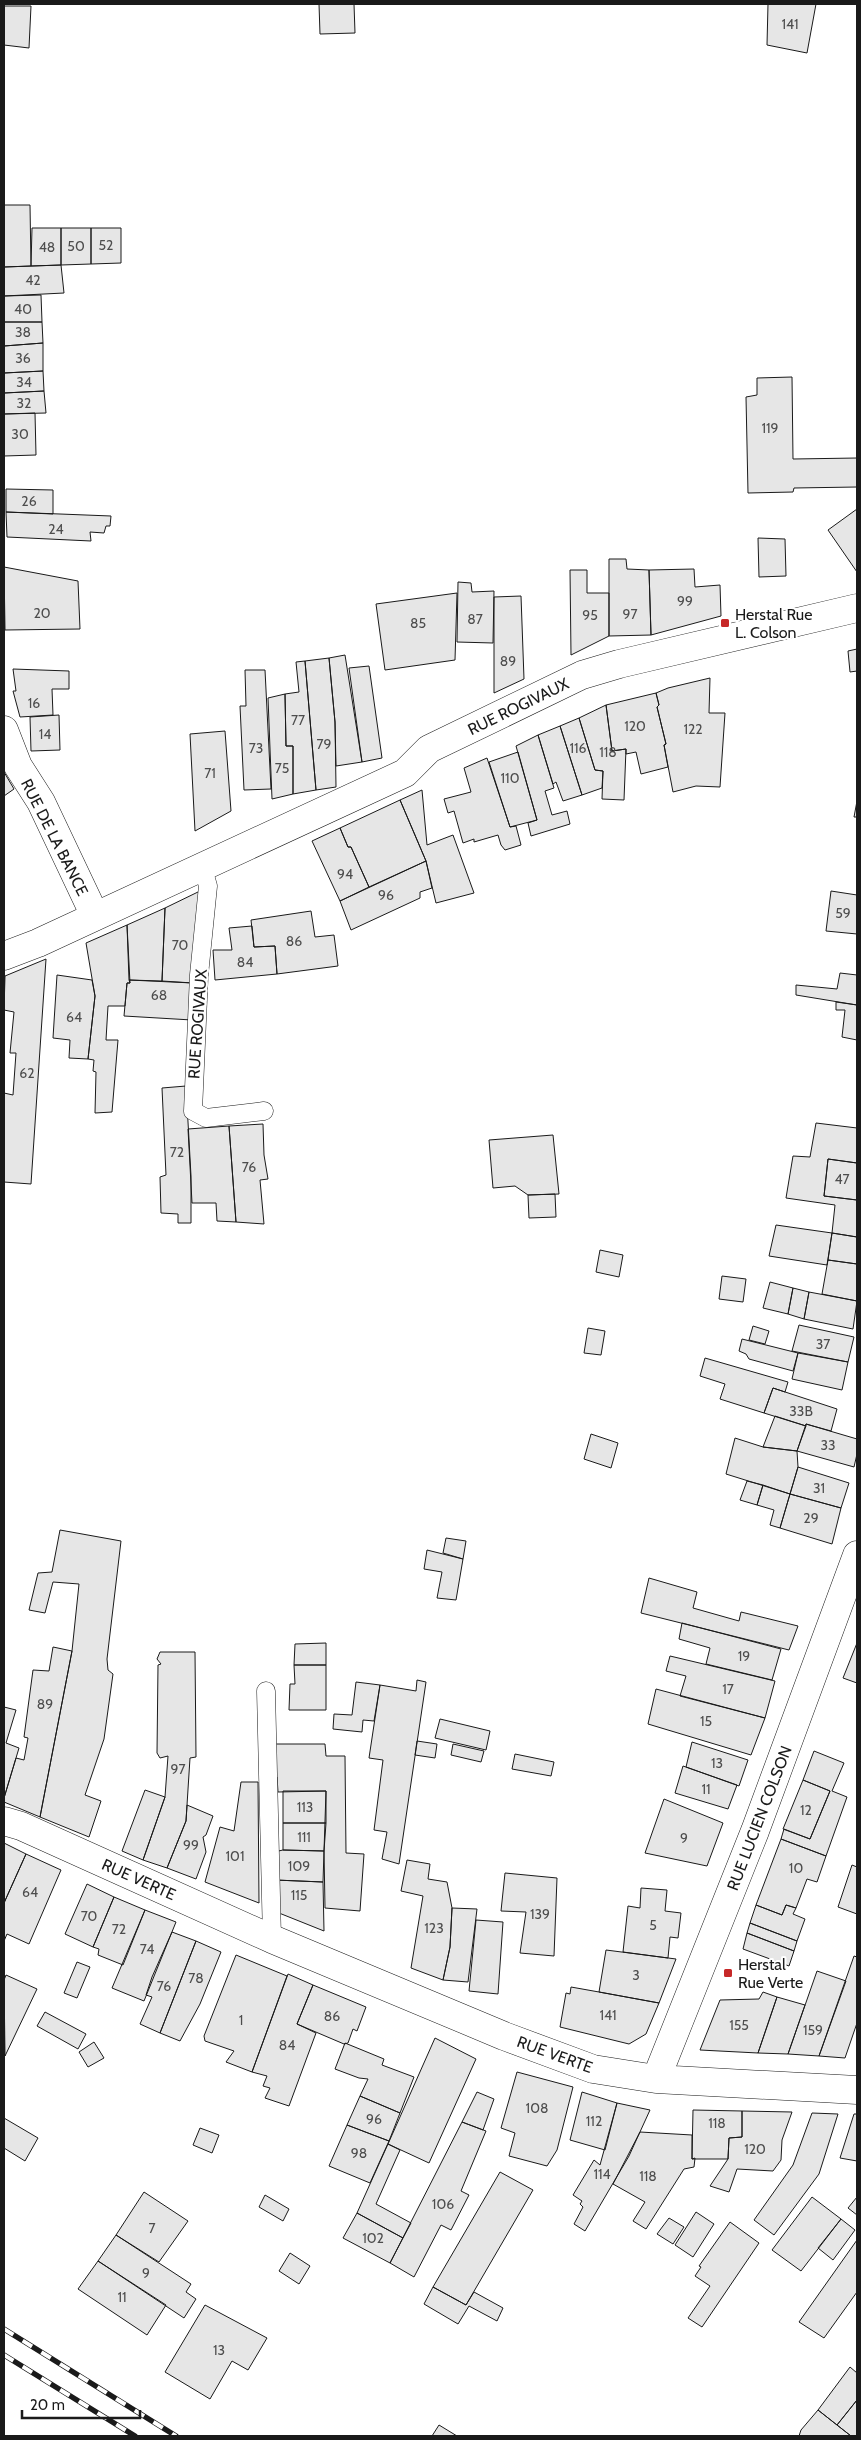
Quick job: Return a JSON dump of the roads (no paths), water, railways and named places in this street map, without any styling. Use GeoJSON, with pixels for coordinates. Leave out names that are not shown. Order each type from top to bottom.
{"type":"FeatureCollection","features":[{"type":"Feature","properties":{"kind":"street","name":"RUE ROGIVAUX"},"geometry":{"type":"LineString","coordinates":[[4,956],[405,773],[429,749],[582,675],[619,664],[857,608]]}},
{"type":"Feature","properties":{"kind":"street","name":"RUE DE LA BANCE"},"geometry":{"type":"LineString","coordinates":[[4,730],[15,760],[41,802],[95,916]]}},
{"type":"Feature","properties":{"kind":"street","name":"RUE LUCIEN COLSON"},"geometry":{"type":"LineString","coordinates":[[656,2079],[755,1831],[857,1555]]}},
{"type":"Feature","properties":{"kind":"street","name":"RUE VERTE"},"geometry":{"type":"LineString","coordinates":[[4,1821],[21,1826],[272,1939],[504,2036],[584,2066],[656,2079],[857,2090]]}},
{"type":"Feature","properties":{"kind":"lane","name":"RUE ROGIVAUX"},"geometry":{"type":"LineString","coordinates":[[202,865],[208,886],[199,975],[193,1111],[206,1118],[264,1111]]}},
{"type":"Feature","properties":{"kind":"lane"},"geometry":{"type":"LineString","coordinates":[[266,1691],[272,1939]]}},
{"type":"Feature","properties":{"kind":"railway"},"geometry":{"type":"LineString","coordinates":[[4,2329],[176,2436]]}},
{"type":"Feature","properties":{"kind":"railway"},"geometry":{"type":"LineString","coordinates":[[4,2355],[135,2436]]}},
{"type":"Feature","properties":{"kind":"place","name":"Herstal Rue L. Colson"},"geometry":{"type":"Point","coordinates":[725,623]}},
{"type":"Feature","properties":{"kind":"place","name":"Herstal Rue Verte"},"geometry":{"type":"Point","coordinates":[728,1973]}}]}
